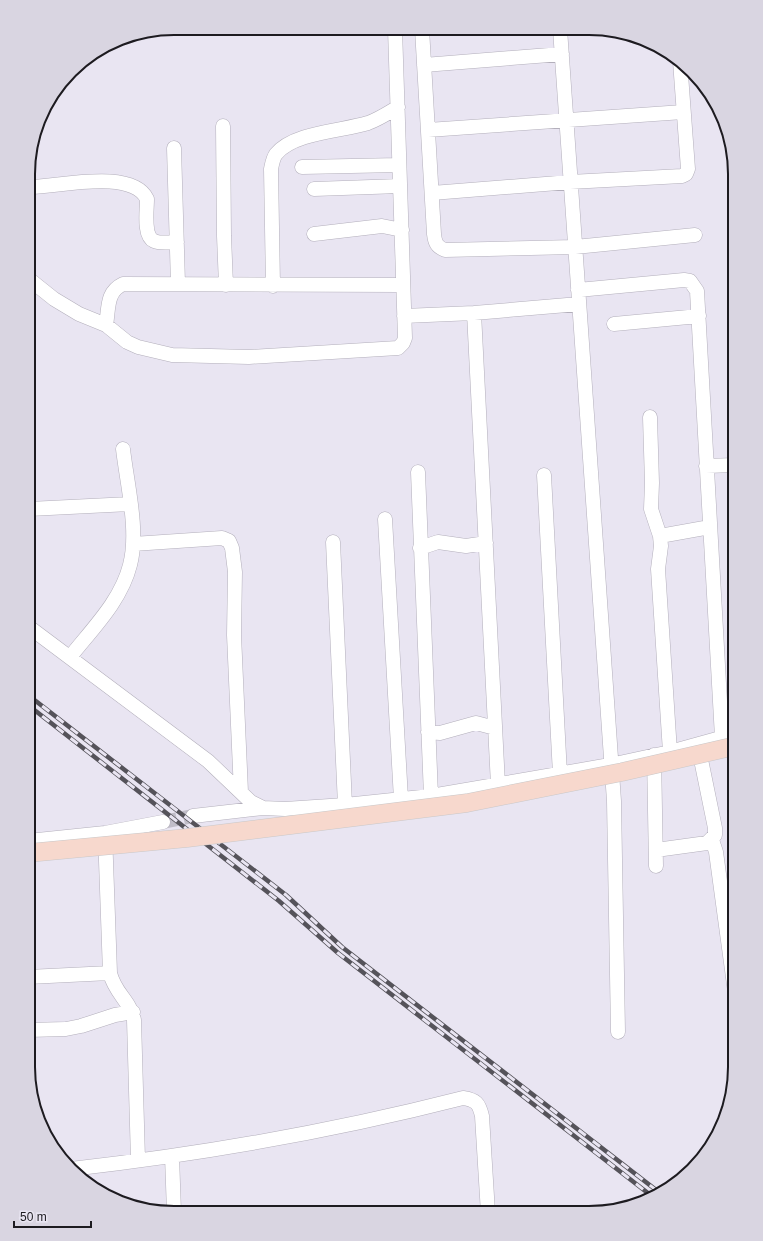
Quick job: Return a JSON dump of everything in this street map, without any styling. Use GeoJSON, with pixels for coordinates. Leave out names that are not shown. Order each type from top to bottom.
{"type":"FeatureCollection","features":[{"type":"Feature","properties":{"kind":"main road"},"geometry":{"type":"LineString","coordinates":[[35,852],[187,838],[468,803],[622,772],[728,740]]}},
{"type":"Feature","properties":{"kind":"street"},"geometry":{"type":"LineString","coordinates":[[35,284],[54,299],[79,314],[106,326],[127,342],[138,347],[165,354],[212,358],[249,358],[393,350],[398,348],[403,343],[404,316],[395,35]]}},
{"type":"Feature","properties":{"kind":"street"},"geometry":{"type":"LineString","coordinates":[[422,35],[435,241],[439,248],[445,250],[575,246],[695,235]]}},
{"type":"Feature","properties":{"kind":"street"},"geometry":{"type":"LineString","coordinates":[[560,35],[610,765],[614,801],[618,1032]]}},
{"type":"Feature","properties":{"kind":"street"},"geometry":{"type":"LineString","coordinates":[[424,65],[562,54]]}},
{"type":"Feature","properties":{"kind":"street"},"geometry":{"type":"LineString","coordinates":[[432,193],[570,182],[682,176],[688,169],[681,70]]}},
{"type":"Feature","properties":{"kind":"street"},"geometry":{"type":"LineString","coordinates":[[272,286],[271,169],[275,155],[284,147],[303,139],[323,132],[366,123],[377,119],[398,107]]}},
{"type":"Feature","properties":{"kind":"street"},"geometry":{"type":"LineString","coordinates":[[428,130],[683,112]]}},
{"type":"Feature","properties":{"kind":"street"},"geometry":{"type":"LineString","coordinates":[[223,126],[226,285]]}},
{"type":"Feature","properties":{"kind":"street"},"geometry":{"type":"LineString","coordinates":[[174,148],[178,284]]}},
{"type":"Feature","properties":{"kind":"street"},"geometry":{"type":"LineString","coordinates":[[302,167],[400,165]]}},
{"type":"Feature","properties":{"kind":"street"},"geometry":{"type":"LineString","coordinates":[[35,186],[104,180],[120,182],[141,191],[145,195],[147,199],[147,230],[151,239],[156,242],[177,242]]}},
{"type":"Feature","properties":{"kind":"street"},"geometry":{"type":"LineString","coordinates":[[314,189],[400,186]]}},
{"type":"Feature","properties":{"kind":"street"},"geometry":{"type":"LineString","coordinates":[[314,234],[382,226],[402,230]]}},
{"type":"Feature","properties":{"kind":"street"},"geometry":{"type":"LineString","coordinates":[[404,316],[474,313],[684,280],[690,281],[697,291],[710,527],[728,709]]}},
{"type":"Feature","properties":{"kind":"street"},"geometry":{"type":"LineString","coordinates":[[106,326],[110,296],[115,288],[123,284],[272,286],[403,285]]}},
{"type":"Feature","properties":{"kind":"street"},"geometry":{"type":"LineString","coordinates":[[474,313],[498,785]]}},
{"type":"Feature","properties":{"kind":"street"},"geometry":{"type":"LineString","coordinates":[[614,324],[699,316]]}},
{"type":"Feature","properties":{"kind":"street"},"geometry":{"type":"LineString","coordinates":[[650,417],[652,483],[651,509],[660,536],[661,546],[658,569],[670,752]]}},
{"type":"Feature","properties":{"kind":"street"},"geometry":{"type":"LineString","coordinates":[[70,657],[120,591],[130,565],[133,544],[130,504],[122,449]]}},
{"type":"Feature","properties":{"kind":"street"},"geometry":{"type":"LineString","coordinates":[[706,466],[728,465]]}},
{"type":"Feature","properties":{"kind":"street"},"geometry":{"type":"LineString","coordinates":[[418,472],[431,796]]}},
{"type":"Feature","properties":{"kind":"street"},"geometry":{"type":"LineString","coordinates":[[544,475],[560,774]]}},
{"type":"Feature","properties":{"kind":"street"},"geometry":{"type":"LineString","coordinates":[[35,509],[130,504]]}},
{"type":"Feature","properties":{"kind":"street"},"geometry":{"type":"LineString","coordinates":[[385,519],[401,799]]}},
{"type":"Feature","properties":{"kind":"street"},"geometry":{"type":"LineString","coordinates":[[660,536],[710,527]]}},
{"type":"Feature","properties":{"kind":"street"},"geometry":{"type":"LineString","coordinates":[[133,544],[222,538],[229,541],[232,548],[235,572],[234,635],[241,792]]}},
{"type":"Feature","properties":{"kind":"street"},"geometry":{"type":"LineString","coordinates":[[332,542],[344,805]]}},
{"type":"Feature","properties":{"kind":"street"},"geometry":{"type":"LineString","coordinates":[[420,548],[438,542],[466,546],[486,543]]}},
{"type":"Feature","properties":{"kind":"street"},"geometry":{"type":"LineString","coordinates":[[35,631],[208,761],[251,802],[263,808]]}},
{"type":"Feature","properties":{"kind":"street"},"geometry":{"type":"LineString","coordinates":[[428,732],[440,732],[476,723],[495,728]]}},
{"type":"Feature","properties":{"kind":"street"},"geometry":{"type":"LineString","coordinates":[[193,816],[263,808],[284,809],[344,805],[431,796],[610,765],[670,752],[698,744],[728,739]]}},
{"type":"Feature","properties":{"kind":"street"},"geometry":{"type":"LineString","coordinates":[[656,850],[707,843],[712,840],[715,835],[716,828],[698,744]]}},
{"type":"Feature","properties":{"kind":"street"},"geometry":{"type":"LineString","coordinates":[[654,755],[656,866]]}},
{"type":"Feature","properties":{"kind":"street"},"geometry":{"type":"LineString","coordinates":[[35,840],[105,833],[163,822]]}},
{"type":"Feature","properties":{"kind":"street"},"geometry":{"type":"LineString","coordinates":[[105,833],[110,973],[116,991],[132,1012],[134,1020],[138,1160]]}},
{"type":"Feature","properties":{"kind":"street"},"geometry":{"type":"LineString","coordinates":[[712,840],[716,852],[728,940]]}},
{"type":"Feature","properties":{"kind":"street"},"geometry":{"type":"LineString","coordinates":[[35,977],[110,973]]}},
{"type":"Feature","properties":{"kind":"street"},"geometry":{"type":"LineString","coordinates":[[35,1030],[66,1029],[81,1026],[115,1015],[132,1012]]}},
{"type":"Feature","properties":{"kind":"street"},"geometry":{"type":"LineString","coordinates":[[79,1168],[172,1156],[307,1134],[400,1114],[463,1098],[474,1100],[480,1106],[482,1116],[488,1206]]}},
{"type":"Feature","properties":{"kind":"street"},"geometry":{"type":"LineString","coordinates":[[172,1156],[174,1206]]}},
{"type":"Feature","properties":{"kind":"tunnel"},"geometry":{"type":"LineString","coordinates":[[163,822],[193,816]]}},
{"type":"Feature","properties":{"kind":"railway"},"geometry":{"type":"LineString","coordinates":[[35,700],[286,895],[342,947],[655,1189]]}},
{"type":"Feature","properties":{"kind":"railway"},"geometry":{"type":"LineString","coordinates":[[35,710],[279,901],[338,953],[647,1193]]}}]}
